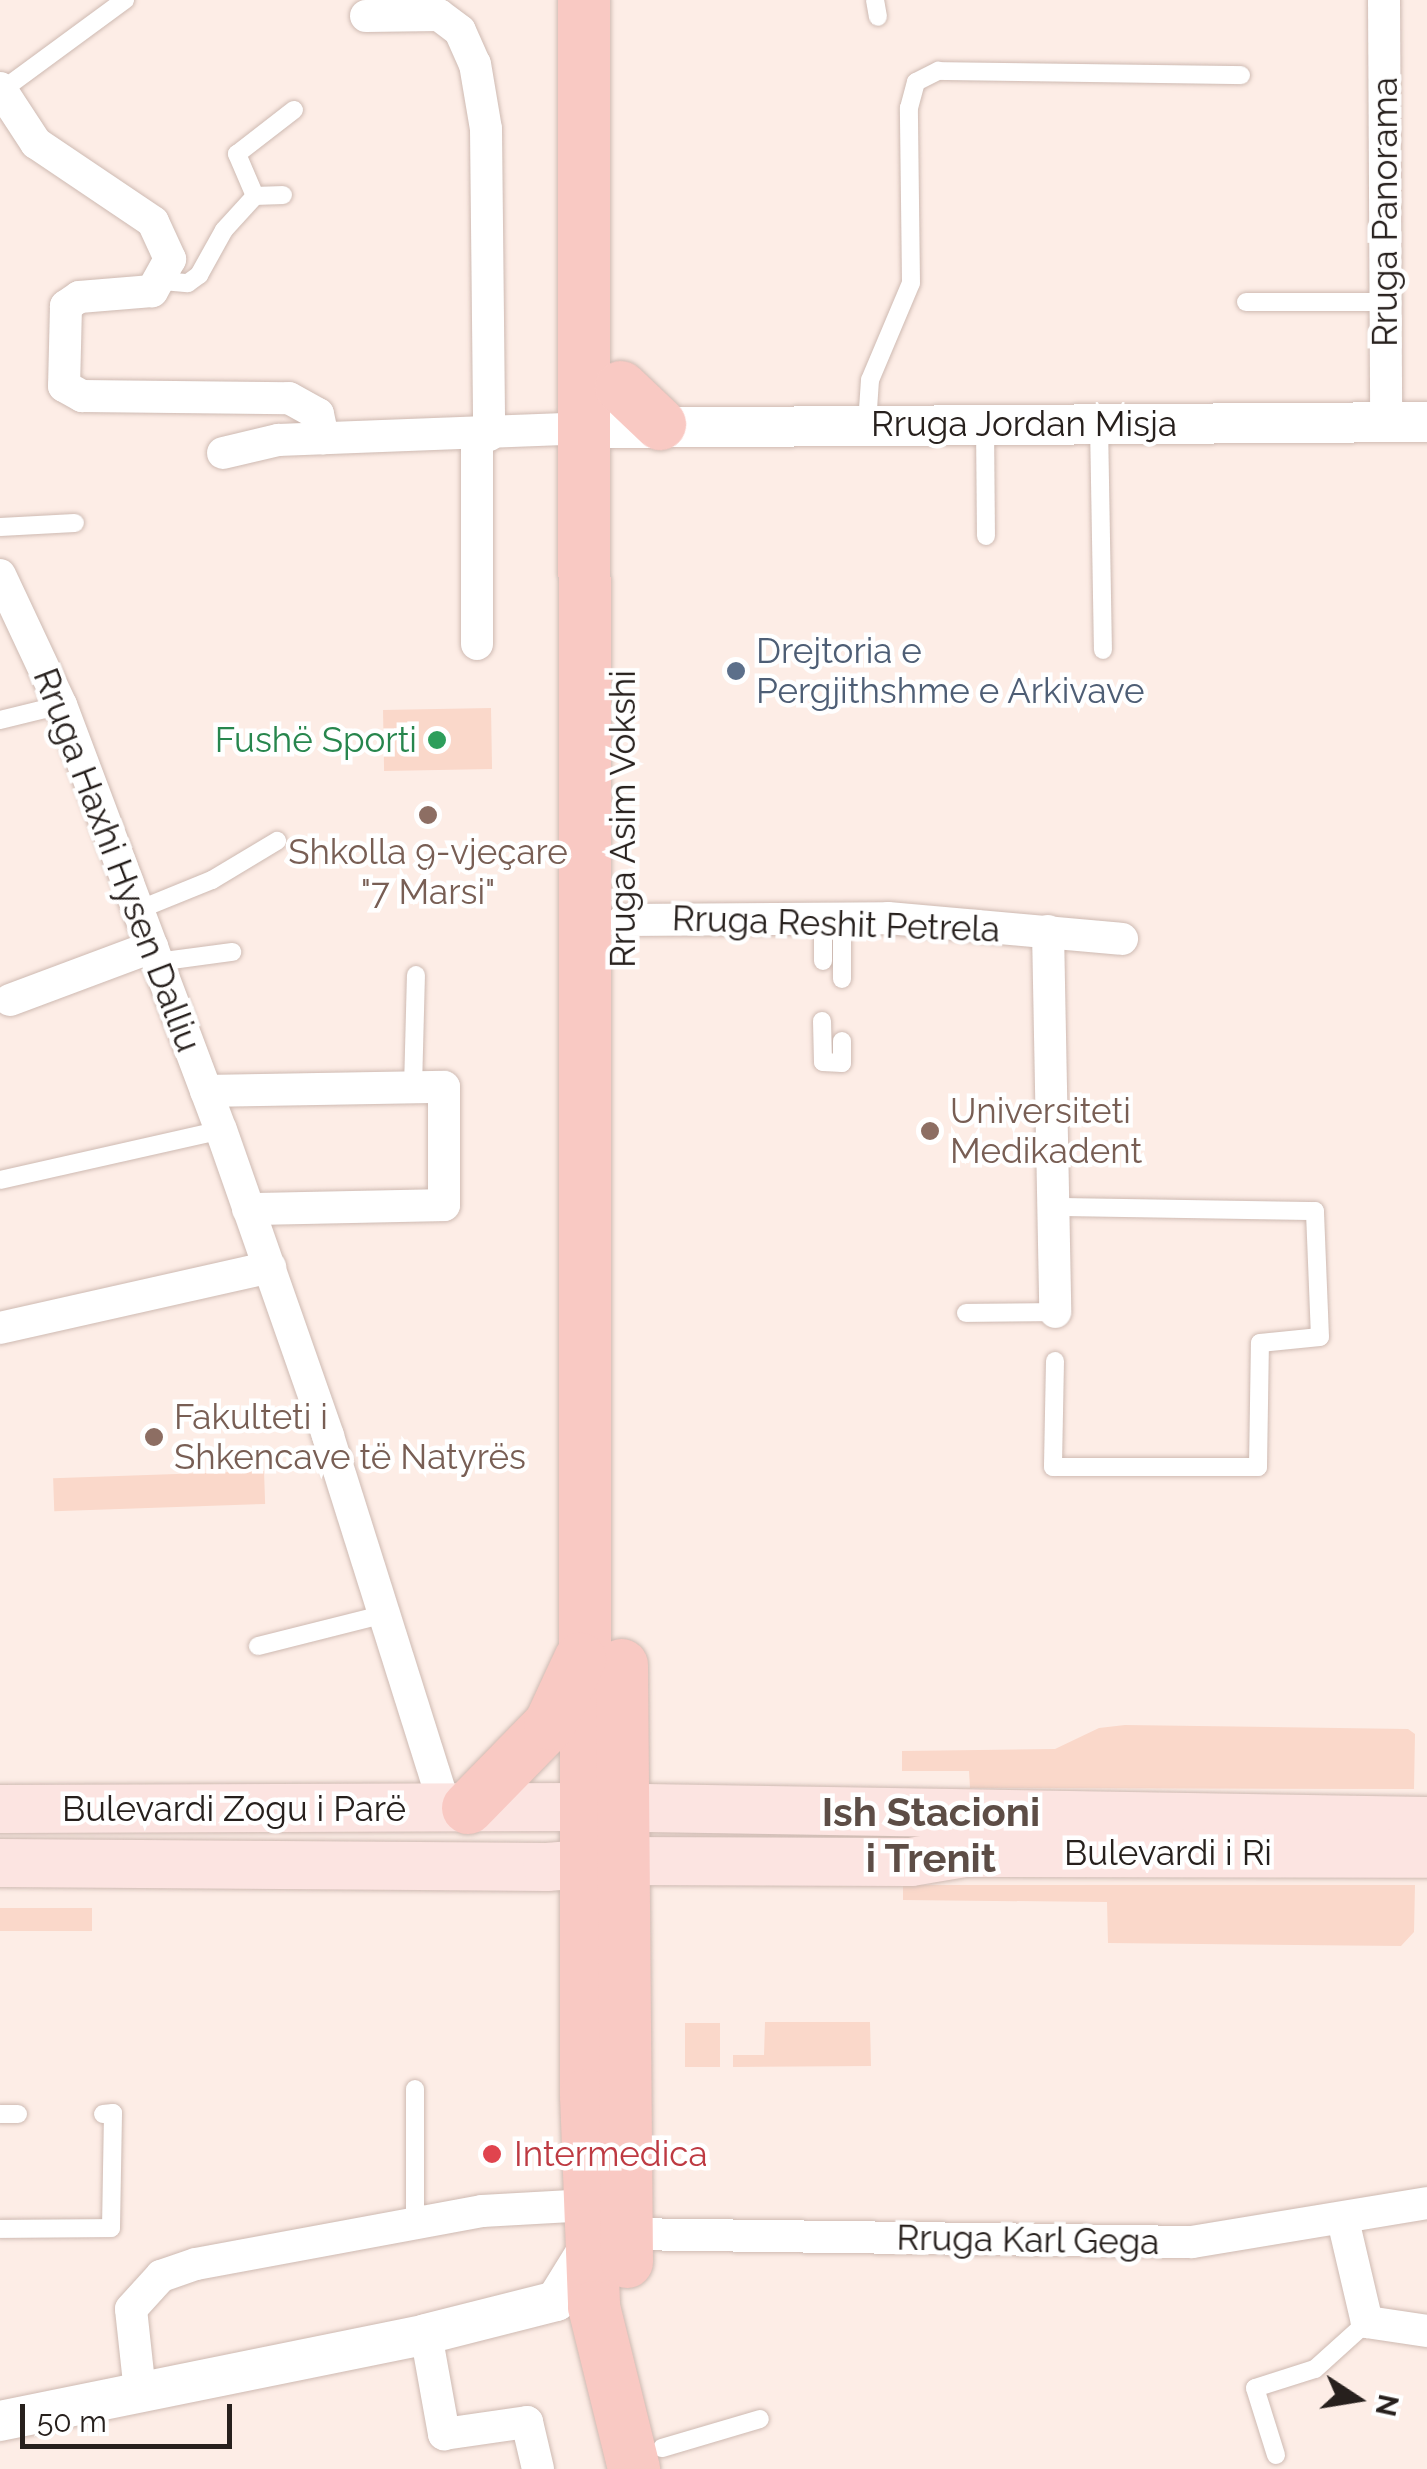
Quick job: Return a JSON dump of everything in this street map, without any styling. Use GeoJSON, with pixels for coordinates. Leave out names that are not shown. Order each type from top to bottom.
{"type":"FeatureCollection","features":[{"type":"Feature","properties":{"kind":"main road","name":"Rruga Asim Vokshi"},"geometry":{"type":"LineString","coordinates":[[584,0],[622,416],[605,1639]]}},
{"type":"Feature","properties":{"kind":"main road","name":"Rruga Asim Vokshi"},"geometry":{"type":"LineString","coordinates":[[605,1639],[624,920],[619,0]]}},
{"type":"Feature","properties":{"kind":"main road"},"geometry":{"type":"LineString","coordinates":[[605,1639],[602,2228],[635,2342],[654,2462]]}},
{"type":"Feature","properties":{"kind":"main road"},"geometry":{"type":"LineString","coordinates":[[457,1808],[550,1724],[605,1639]]}},
{"type":"Feature","properties":{"kind":"main road","name":"Bulevardi Zogu i Parë"},"geometry":{"type":"LineString","coordinates":[[0,1809],[604,1808]]}},
{"type":"Feature","properties":{"kind":"main road","name":"Bulevardi i Ri"},"geometry":{"type":"LineString","coordinates":[[604,1808],[1427,1821]]}},
{"type":"Feature","properties":{"kind":"main road","name":"Bulevardi i Ri"},"geometry":{"type":"LineString","coordinates":[[604,1862],[911,1862],[964,1852],[1427,1854]]}},
{"type":"Feature","properties":{"kind":"main road","name":"Bulevardi Zogu i Parë"},"geometry":{"type":"LineString","coordinates":[[0,1862],[462,1866],[604,1862]]}},
{"type":"Feature","properties":{"kind":"street","name":"Rruga Panorama"},"geometry":{"type":"LineString","coordinates":[[1384,0],[1386,423]]}},
{"type":"Feature","properties":{"kind":"street"},"geometry":{"type":"LineString","coordinates":[[366,16],[440,15],[460,31],[475,64],[486,129],[478,644]]}},
{"type":"Feature","properties":{"kind":"street"},"geometry":{"type":"LineString","coordinates":[[2,88],[36,143],[153,222],[170,259],[163,281],[152,291],[79,297],[66,306],[61,379],[68,390],[82,396],[289,398],[318,414],[323,438]]}},
{"type":"Feature","properties":{"kind":"street"},"geometry":{"type":"LineString","coordinates":[[223,453],[323,438],[483,436],[622,416]]}},
{"type":"Feature","properties":{"kind":"street","name":"Rruga Jordan Misja"},"geometry":{"type":"LineString","coordinates":[[622,416],[867,424],[1427,422]]}},
{"type":"Feature","properties":{"kind":"street","name":"Rruga Haxhi Hysen Dalliu"},"geometry":{"type":"LineString","coordinates":[[0,574],[61,706],[221,1130],[386,1614],[457,1808]]}},
{"type":"Feature","properties":{"kind":"street","name":"Rruga Reshit Petrela"},"geometry":{"type":"LineString","coordinates":[[624,920],[833,918],[1122,939]]}},
{"type":"Feature","properties":{"kind":"street","name":"Rruga Reshit Petrela"},"geometry":{"type":"LineString","coordinates":[[1048,931],[1055,1312]]}},
{"type":"Feature","properties":{"kind":"street"},"geometry":{"type":"LineString","coordinates":[[5,1001],[154,955]]}},
{"type":"Feature","properties":{"kind":"street","name":"Rruga Haxhi Hysen Dalliu"},"geometry":{"type":"LineString","coordinates":[[206,1091],[444,1087],[444,1204],[248,1208]]}},
{"type":"Feature","properties":{"kind":"street"},"geometry":{"type":"LineString","coordinates":[[0,1328],[270,1267]]}},
{"type":"Feature","properties":{"kind":"street","name":"Rruga Karl Gega"},"geometry":{"type":"LineString","coordinates":[[140,2392],[131,2309],[161,2276],[425,2222],[1192,2242],[1343,2220],[1427,2203]]}},
{"type":"Feature","properties":{"kind":"street"},"geometry":{"type":"LineString","coordinates":[[1343,2220],[1367,2322],[1427,2331]]}},
{"type":"Feature","properties":{"kind":"street"},"geometry":{"type":"LineString","coordinates":[[0,2421],[426,2334],[556,2301],[602,2228]]}},
{"type":"Feature","properties":{"kind":"street"},"geometry":{"type":"LineString","coordinates":[[426,2334],[444,2434],[527,2422],[538,2469]]}},
{"type":"Feature","properties":{"kind":"lane"},"geometry":{"type":"LineString","coordinates":[[2,88],[125,0]]}},
{"type":"Feature","properties":{"kind":"lane"},"geometry":{"type":"LineString","coordinates":[[867,424],[870,380],[911,283],[909,108],[916,82],[938,70],[1242,75]]}},
{"type":"Feature","properties":{"kind":"lane"},"geometry":{"type":"LineString","coordinates":[[254,196],[237,154],[294,110]]}},
{"type":"Feature","properties":{"kind":"lane"},"geometry":{"type":"LineString","coordinates":[[163,281],[188,283],[199,275],[224,230],[254,196],[283,196]]}},
{"type":"Feature","properties":{"kind":"lane"},"geometry":{"type":"LineString","coordinates":[[1246,302],[1386,302]]}},
{"type":"Feature","properties":{"kind":"lane"},"geometry":{"type":"LineString","coordinates":[[985,423],[986,536]]}},
{"type":"Feature","properties":{"kind":"lane"},"geometry":{"type":"LineString","coordinates":[[1099,424],[1103,650]]}},
{"type":"Feature","properties":{"kind":"lane"},"geometry":{"type":"LineString","coordinates":[[0,528],[75,523]]}},
{"type":"Feature","properties":{"kind":"lane"},"geometry":{"type":"LineString","coordinates":[[0,720],[61,706]]}},
{"type":"Feature","properties":{"kind":"lane"},"geometry":{"type":"LineString","coordinates":[[138,910],[212,880],[276,841]]}},
{"type":"Feature","properties":{"kind":"lane"},"geometry":{"type":"LineString","coordinates":[[823,960],[833,918]]}},
{"type":"Feature","properties":{"kind":"lane"},"geometry":{"type":"LineString","coordinates":[[833,918],[842,979]]}},
{"type":"Feature","properties":{"kind":"lane"},"geometry":{"type":"LineString","coordinates":[[154,955],[232,952]]}},
{"type":"Feature","properties":{"kind":"lane"},"geometry":{"type":"LineString","coordinates":[[412,1088],[416,975]]}},
{"type":"Feature","properties":{"kind":"lane"},"geometry":{"type":"LineString","coordinates":[[822,1021],[823,1062],[842,1063],[842,1041]]}},
{"type":"Feature","properties":{"kind":"lane"},"geometry":{"type":"LineString","coordinates":[[0,1180],[221,1130]]}},
{"type":"Feature","properties":{"kind":"lane"},"geometry":{"type":"LineString","coordinates":[[1055,1361],[1054,1467],[1258,1468],[1260,1343],[1320,1337],[1315,1211],[1056,1207]]}},
{"type":"Feature","properties":{"kind":"lane"},"geometry":{"type":"LineString","coordinates":[[966,1313],[1055,1312]]}},
{"type":"Feature","properties":{"kind":"lane"},"geometry":{"type":"LineString","coordinates":[[258,1646],[386,1614]]}},
{"type":"Feature","properties":{"kind":"lane"},"geometry":{"type":"LineString","coordinates":[[415,2089],[415,2208],[425,2222]]}},
{"type":"Feature","properties":{"kind":"lane"},"geometry":{"type":"LineString","coordinates":[[0,2230],[111,2228],[113,2113],[103,2114]]}},
{"type":"Feature","properties":{"kind":"lane"},"geometry":{"type":"LineString","coordinates":[[1276,2455],[1255,2388],[1315,2368],[1346,2347],[1367,2322]]}},
{"type":"Feature","properties":{"kind":"lane"},"geometry":{"type":"LineString","coordinates":[[654,2462],[760,2419]]}},
{"type":"Feature","properties":{"kind":"shaded area","name":"Fushë Sporti"},"geometry":{"type":"Polygon","coordinates":[[[491,708],[492,769],[384,771],[383,710],[491,708]]]}},
{"type":"Feature","properties":{"kind":"shaded area"},"geometry":{"type":"Polygon","coordinates":[[[264,1471],[265,1504],[54,1511],[53,1478],[264,1471]]]}},
{"type":"Feature","properties":{"kind":"shaded area"},"geometry":{"type":"Polygon","coordinates":[[[1125,1725],[1408,1729],[1415,1734],[1414,1789],[970,1788],[969,1771],[902,1771],[902,1751],[1055,1749],[1099,1728],[1125,1725]]]}},
{"type":"Feature","properties":{"kind":"shaded area"},"geometry":{"type":"Polygon","coordinates":[[[903,1885],[1415,1885],[1414,1932],[1401,1946],[1108,1943],[1107,1902],[903,1900],[903,1885]]]}},
{"type":"Feature","properties":{"kind":"shaded area"},"geometry":{"type":"Polygon","coordinates":[[[0,1908],[92,1908],[92,1931],[0,1931],[0,1908]]]}},
{"type":"Feature","properties":{"kind":"shaded area"},"geometry":{"type":"Polygon","coordinates":[[[765,2022],[870,2022],[871,2066],[733,2067],[733,2055],[764,2055],[765,2022]]]}},
{"type":"Feature","properties":{"kind":"shaded area"},"geometry":{"type":"Polygon","coordinates":[[[685,2023],[720,2023],[720,2067],[685,2067],[685,2023]]]}},
{"type":"Feature","properties":{"kind":"place","name":"Drejtoria e Pergjithshme e Arkivave"},"geometry":{"type":"Point","coordinates":[736,671]}},
{"type":"Feature","properties":{"kind":"place","name":"Fushë Sporti"},"geometry":{"type":"Point","coordinates":[437,740]}},
{"type":"Feature","properties":{"kind":"place","name":"Shkolla 9-vjeçare \"7 Marsi\""},"geometry":{"type":"Point","coordinates":[428,815]}},
{"type":"Feature","properties":{"kind":"place","name":"Universiteti Medikadent"},"geometry":{"type":"Point","coordinates":[930,1131]}},
{"type":"Feature","properties":{"kind":"place","name":"Fakulteti i Shkencave të Natyrës"},"geometry":{"type":"Point","coordinates":[154,1437]}},
{"type":"Feature","properties":{"kind":"place","name":"Intermedica"},"geometry":{"type":"Point","coordinates":[492,2154]}},
{"type":"Feature","properties":{"kind":"district","name":"Ish Stacioni i Trenit"},"geometry":{"type":"Point","coordinates":[931,1835]}}]}
